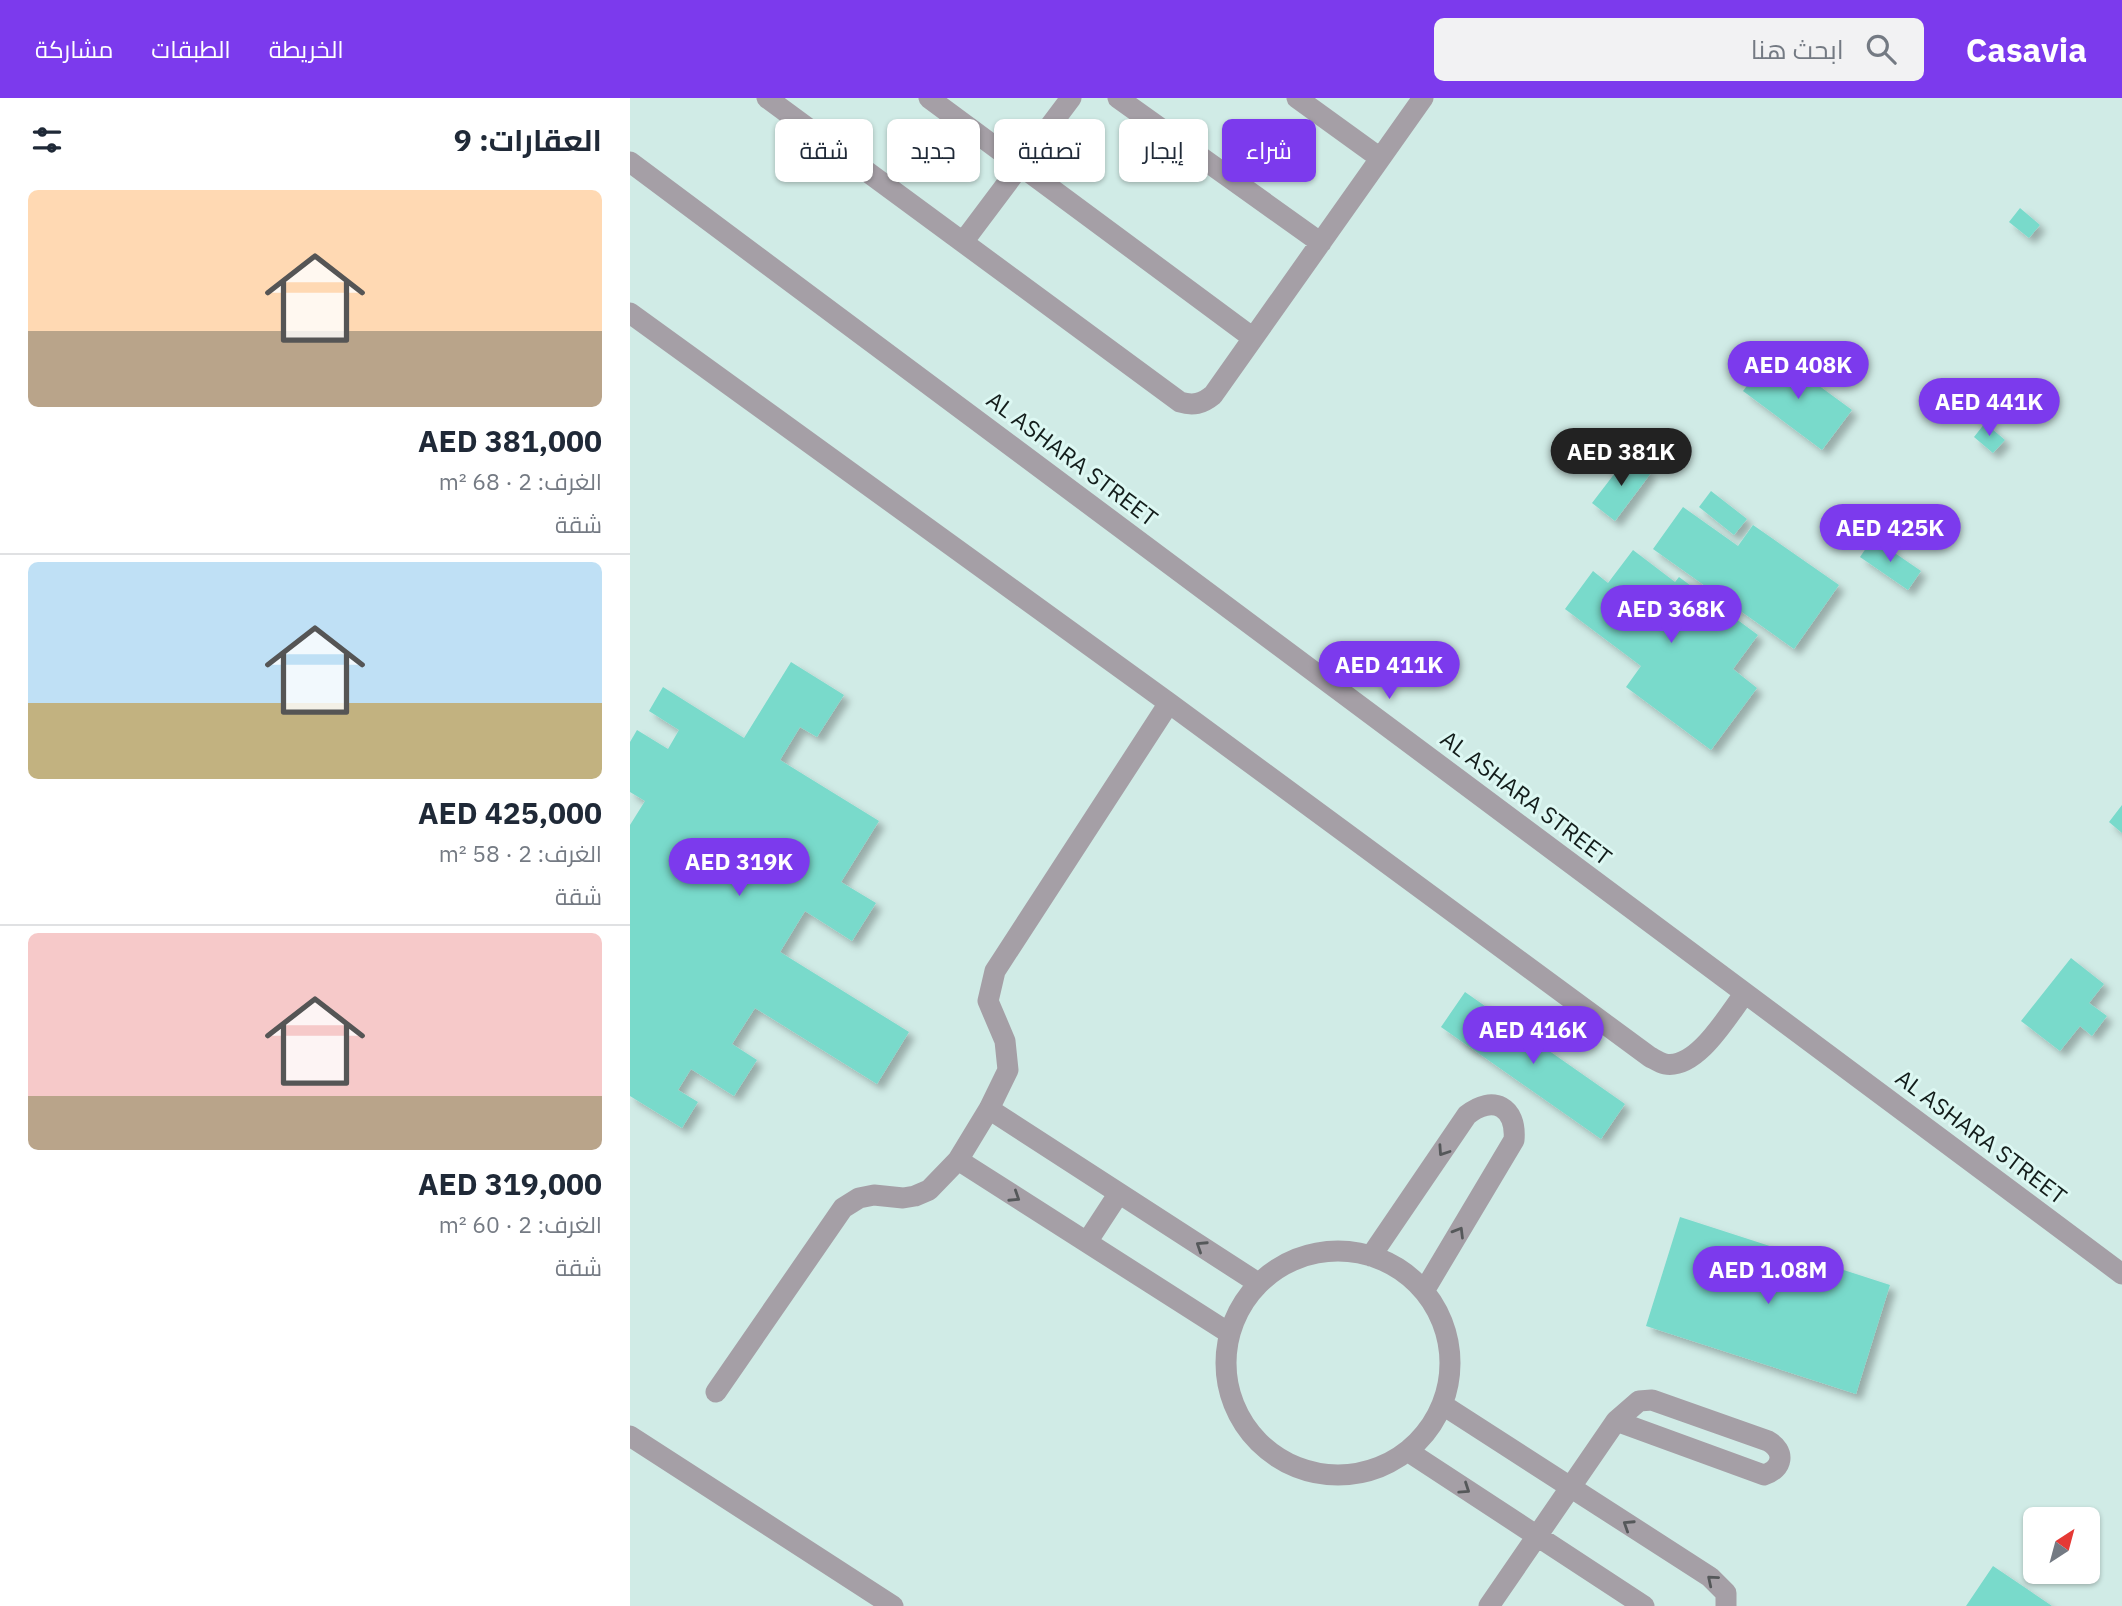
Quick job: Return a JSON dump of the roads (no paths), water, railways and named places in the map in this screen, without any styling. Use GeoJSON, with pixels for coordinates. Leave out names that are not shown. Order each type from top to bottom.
{"type":"FeatureCollection","features":[{"type":"Feature","properties":{"kind":"street"},"geometry":{"type":"LineString","coordinates":[[767,98],[1180,402],[1198,404],[1213,396],[1423,98]]}},
{"type":"Feature","properties":{"kind":"street"},"geometry":{"type":"LineString","coordinates":[[929,98],[994,146]]}},
{"type":"Feature","properties":{"kind":"street"},"geometry":{"type":"LineString","coordinates":[[1056,119],[1071,98]]}},
{"type":"Feature","properties":{"kind":"street"},"geometry":{"type":"LineString","coordinates":[[1118,98],[1321,243]]}},
{"type":"Feature","properties":{"kind":"street"},"geometry":{"type":"LineString","coordinates":[[1297,98],[1380,158]]}},
{"type":"Feature","properties":{"kind":"street","name":"AL ASHARA STREET"},"geometry":{"type":"LineString","coordinates":[[630,162],[2122,1275]]}},
{"type":"Feature","properties":{"kind":"street"},"geometry":{"type":"LineString","coordinates":[[963,242],[1009,182]]}},
{"type":"Feature","properties":{"kind":"street"},"geometry":{"type":"LineString","coordinates":[[1043,182],[1253,338]]}},
{"type":"Feature","properties":{"kind":"street"},"geometry":{"type":"LineString","coordinates":[[630,313],[1169,703],[1650,1057],[1664,1064],[1680,1063],[1694,1056],[1745,993]]}},
{"type":"Feature","properties":{"kind":"street"},"geometry":{"type":"LineString","coordinates":[[716,1392],[843,1209],[859,1198],[874,1195],[903,1198],[915,1196],[929,1190],[958,1160],[989,1109],[1008,1070],[1005,1041],[988,1001],[995,971],[1169,703]]}},
{"type":"Feature","properties":{"kind":"street"},"geometry":{"type":"LineString","coordinates":[[1371,1256],[1467,1115],[1479,1105],[1494,1104],[1508,1111],[1515,1124],[1514,1140],[1424,1291]]}},
{"type":"Feature","properties":{"kind":"street"},"geometry":{"type":"LineString","coordinates":[[989,1109],[1258,1283]]}},
{"type":"Feature","properties":{"kind":"street"},"geometry":{"type":"LineString","coordinates":[[958,1160],[1229,1333]]}},
{"type":"Feature","properties":{"kind":"street"},"geometry":{"type":"LineString","coordinates":[[1087,1242],[1119,1193]]}},
{"type":"Feature","properties":{"kind":"street"},"geometry":{"type":"LineString","coordinates":[[1341,1251],[1371,1256],[1400,1270],[1424,1291],[1440,1317],[1449,1345],[1450,1376],[1443,1405],[1429,1431],[1409,1451],[1378,1469],[1343,1476],[1308,1472],[1276,1457],[1250,1434],[1232,1403],[1225,1368],[1229,1333],[1241,1306],[1258,1283],[1283,1265],[1311,1254],[1341,1251]]}},
{"type":"Feature","properties":{"kind":"street"},"geometry":{"type":"LineString","coordinates":[[1489,1606],[1616,1421],[1639,1401],[1652,1400],[1768,1441],[1776,1446],[1781,1455],[1780,1464],[1773,1472],[1764,1475],[1616,1421]]}},
{"type":"Feature","properties":{"kind":"street"},"geometry":{"type":"LineString","coordinates":[[1443,1405],[1710,1577],[1727,1593],[1726,1606]]}},
{"type":"Feature","properties":{"kind":"street"},"geometry":{"type":"LineString","coordinates":[[630,1436],[893,1606]]}},
{"type":"Feature","properties":{"kind":"street"},"geometry":{"type":"LineString","coordinates":[[1409,1451],[1644,1606]]}}]}
